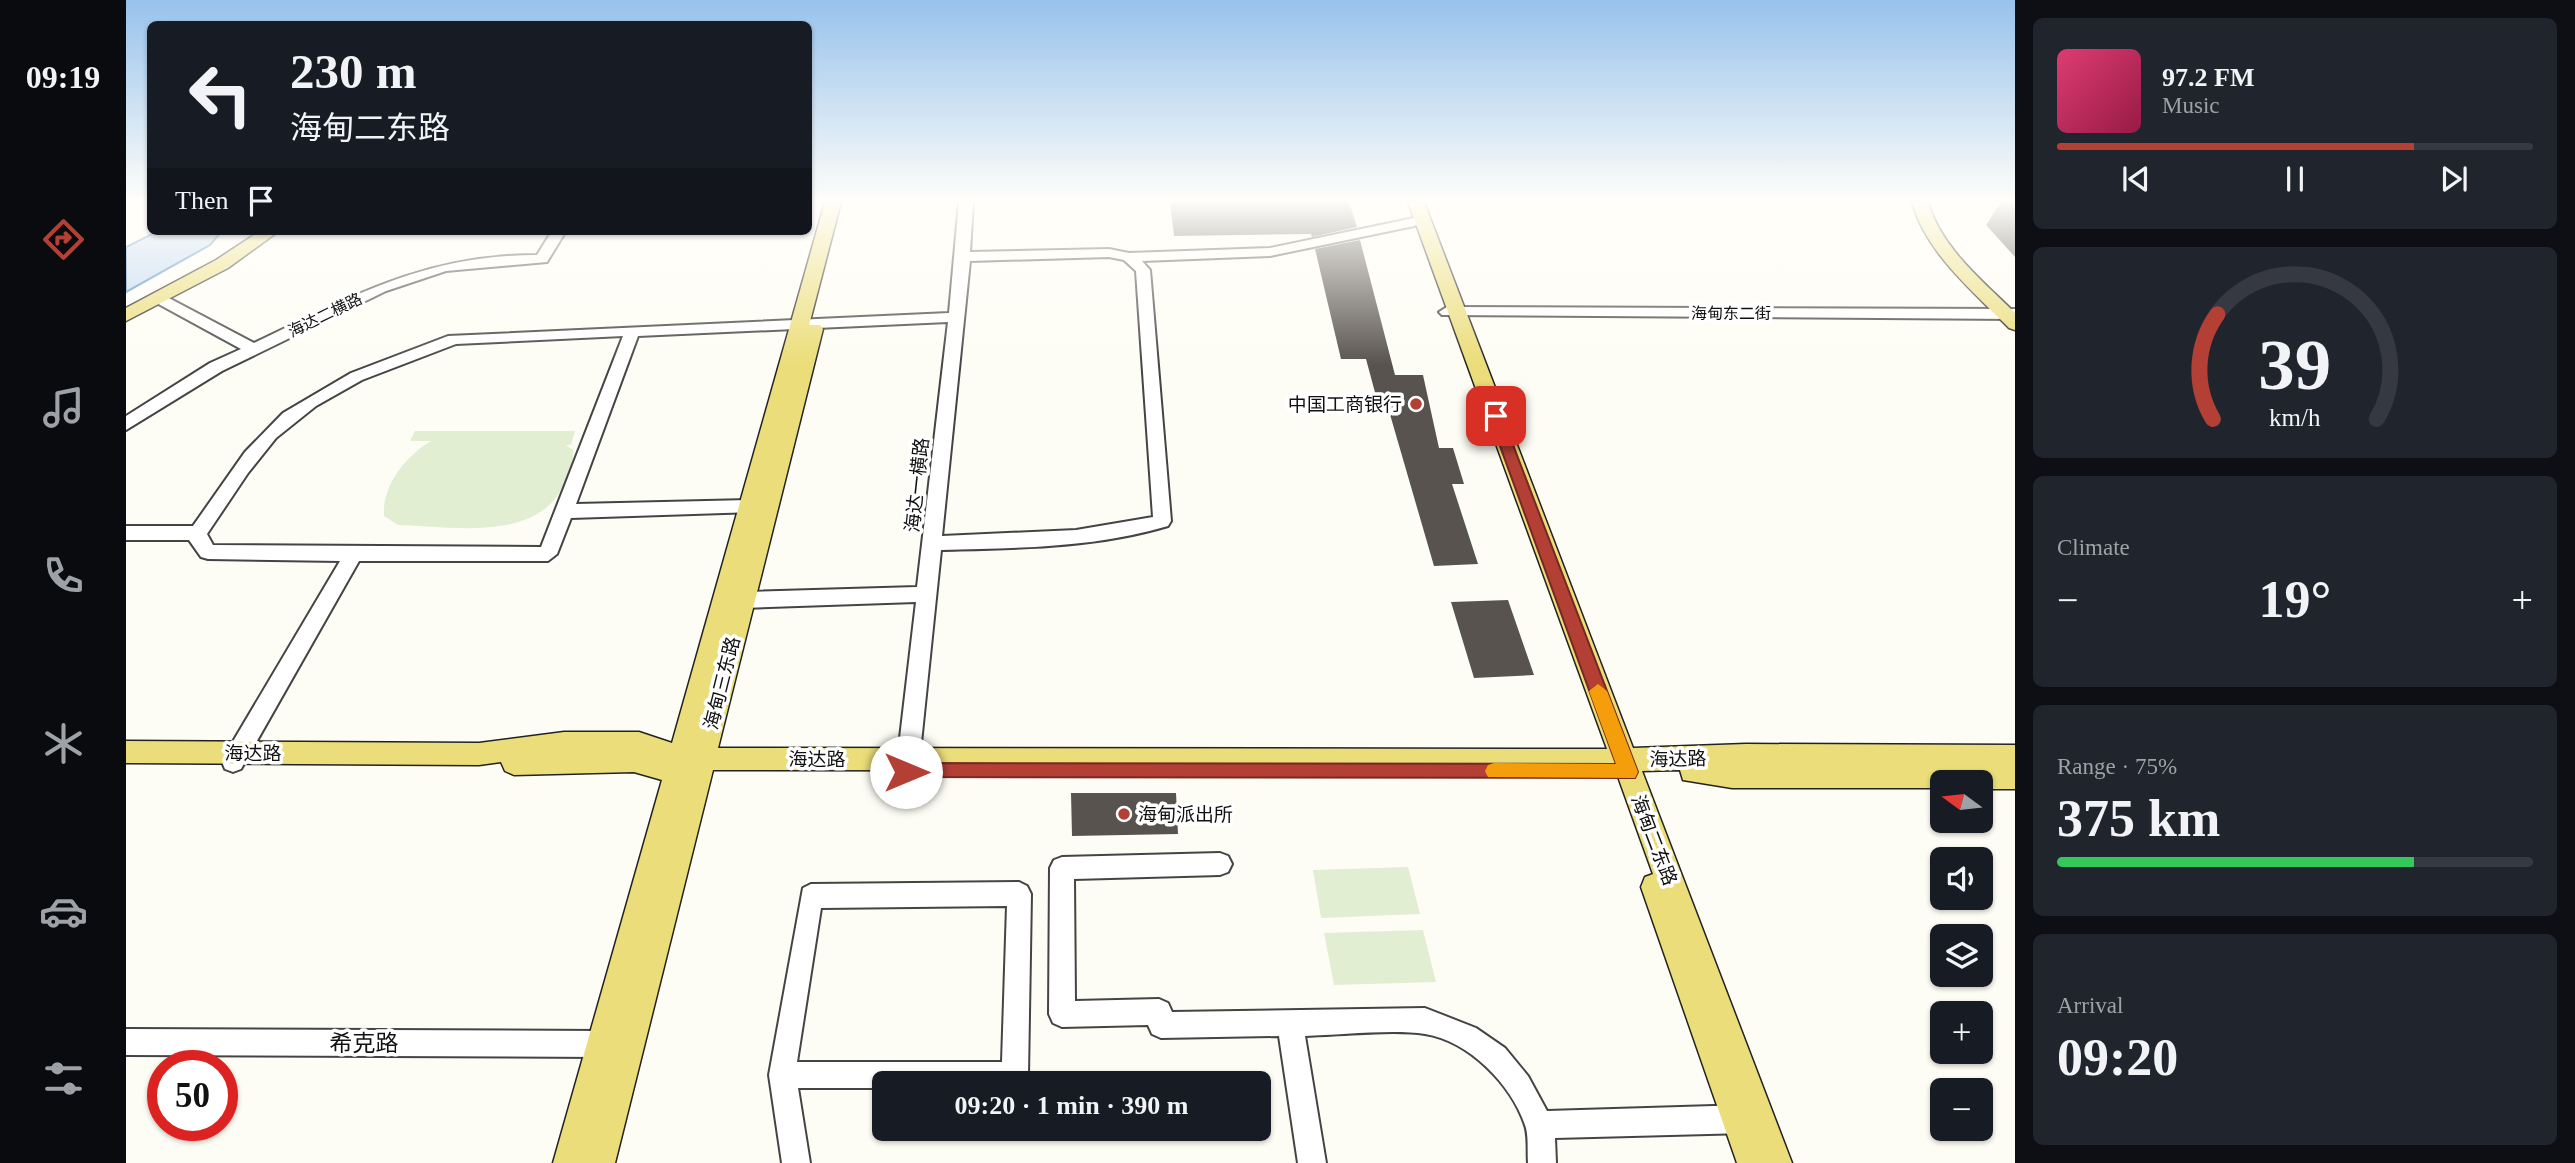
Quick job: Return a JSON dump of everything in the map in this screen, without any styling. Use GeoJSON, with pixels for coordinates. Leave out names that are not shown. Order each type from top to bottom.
{"type":"FeatureCollection","features":[{"type":"Feature","properties":{"kind":"main road"},"geometry":{"type":"LineString","coordinates":[[126,306],[218,256]]}},
{"type":"Feature","properties":{"kind":"main road"},"geometry":{"type":"LineString","coordinates":[[126,315],[235,256]]}},
{"type":"Feature","properties":{"kind":"main road"},"geometry":{"type":"LineString","coordinates":[[570,1163],[602,1044],[690,765],[749,507],[808,324],[822,256]]}},
{"type":"Feature","properties":{"kind":"main road","name":"海甸三东路"},"geometry":{"type":"LineString","coordinates":[[598,1163],[690,765],[744,600],[808,324],[830,256]]}},
{"type":"Feature","properties":{"kind":"main road","name":"海甸二东路"},"geometry":{"type":"LineString","coordinates":[[1430,256],[1748,1119],[1775,1163]]}},
{"type":"Feature","properties":{"kind":"main road"},"geometry":{"type":"LineString","coordinates":[[1957,256],[2013,315]]}},
{"type":"Feature","properties":{"kind":"main road"},"geometry":{"type":"LineString","coordinates":[[1962,256],[2013,315]]}},
{"type":"Feature","properties":{"kind":"main road","name":"海达路"},"geometry":{"type":"LineString","coordinates":[[126,752],[475,764],[634,761],[690,765],[1619,766],[2015,777]]}},
{"type":"Feature","properties":{"kind":"main road","name":"海达路"},"geometry":{"type":"LineString","coordinates":[[1619,766],[1746,755],[2015,756]]}},
{"type":"Feature","properties":{"kind":"main road","name":"海达路"},"geometry":{"type":"LineString","coordinates":[[126,762],[236,757]]}},
{"type":"Feature","properties":{"kind":"main road","name":"海甸二东路"},"geometry":{"type":"LineString","coordinates":[[1748,1119],[1754,1163]]}},
{"type":"Feature","properties":{"kind":"street"},"geometry":{"type":"LineString","coordinates":[[963,257],[990,256]]}},
{"type":"Feature","properties":{"kind":"street"},"geometry":{"type":"LineString","coordinates":[[1125,256],[1155,256]]}},
{"type":"Feature","properties":{"kind":"street","name":"海达一横路"},"geometry":{"type":"LineString","coordinates":[[907,765],[963,257]]}},
{"type":"Feature","properties":{"kind":"street"},"geometry":{"type":"LineString","coordinates":[[932,543],[1066,540],[1116,534],[1162,521],[1143,270],[1129,257]]}},
{"type":"Feature","properties":{"kind":"street","name":"海达二横路"},"geometry":{"type":"LineString","coordinates":[[126,424],[216,368],[381,288],[444,267],[506,259],[542,259]]}},
{"type":"Feature","properties":{"kind":"street"},"geometry":{"type":"LineString","coordinates":[[158,298],[254,349]]}},
{"type":"Feature","properties":{"kind":"street","name":"海甸东二街"},"geometry":{"type":"LineString","coordinates":[[1452,314],[2013,315]]}},
{"type":"Feature","properties":{"kind":"street"},"geometry":{"type":"LineString","coordinates":[[632,332],[548,554],[208,552],[199,542],[198,533],[268,436],[299,409],[403,356],[454,339],[957,317]]}},
{"type":"Feature","properties":{"kind":"street"},"geometry":{"type":"LineString","coordinates":[[564,511],[749,507]]}},
{"type":"Feature","properties":{"kind":"street"},"geometry":{"type":"LineString","coordinates":[[126,533],[198,533]]}},
{"type":"Feature","properties":{"kind":"street"},"geometry":{"type":"LineString","coordinates":[[236,757],[354,554]]}},
{"type":"Feature","properties":{"kind":"street"},"geometry":{"type":"LineString","coordinates":[[744,600],[926,594]]}},
{"type":"Feature","properties":{"kind":"street"},"geometry":{"type":"LineString","coordinates":[[1220,864],[1062,868],[1062,1014],[1159,1012],[1161,1025],[1425,1021],[1464,1034],[1490,1051],[1510,1071],[1540,1125],[1542,1163]]}},
{"type":"Feature","properties":{"kind":"street"},"geometry":{"type":"LineString","coordinates":[[782,1075],[1015,1075],[1019,894],[811,896],[782,1075],[796,1163]]}},
{"type":"Feature","properties":{"kind":"street"},"geometry":{"type":"LineString","coordinates":[[1290,1023],[1312,1163]]}},
{"type":"Feature","properties":{"kind":"street","name":"希克路"},"geometry":{"type":"LineString","coordinates":[[126,1042],[602,1044]]}},
{"type":"Feature","properties":{"kind":"street"},"geometry":{"type":"LineString","coordinates":[[1540,1125],[1748,1119]]}},
{"type":"Feature","properties":{"kind":"green space"},"geometry":{"type":"Polygon","coordinates":[[[415,431],[575,431],[571,445],[566,445],[573,450],[572,462],[553,501],[536,515],[516,523],[468,528],[398,525],[384,516],[387,493],[397,472],[431,441],[410,441],[415,431]]]}},
{"type":"Feature","properties":{"kind":"green space"},"geometry":{"type":"Polygon","coordinates":[[[1408,867],[1420,914],[1321,918],[1313,870],[1408,867]]]}},
{"type":"Feature","properties":{"kind":"green space"},"geometry":{"type":"Polygon","coordinates":[[[1423,930],[1436,982],[1334,985],[1324,933],[1423,930]]]}},
{"type":"Feature","properties":{"kind":"water"},"geometry":{"type":"Polygon","coordinates":[[[126,256],[190,256],[126,292],[126,256]]]}},
{"type":"Feature","properties":{"kind":"building"},"geometry":{"type":"Polygon","coordinates":[[[1317,256],[1364,256],[1395,375],[1423,375],[1439,448],[1453,448],[1464,484],[1452,484],[1478,564],[1434,566],[1389,411],[1380,411],[1366,359],[1341,359],[1317,256]]]}},
{"type":"Feature","properties":{"kind":"building"},"geometry":{"type":"Polygon","coordinates":[[[1508,600],[1534,675],[1474,678],[1451,602],[1508,600]]]}},
{"type":"Feature","properties":{"kind":"building","name":"海甸派出所"},"geometry":{"type":"Polygon","coordinates":[[[1071,793],[1176,793],[1178,834],[1072,836],[1071,793]]]}},
{"type":"Feature","properties":{"kind":"slow traffic"},"geometry":{"type":"LineString","coordinates":[[1494,771],[1628,772],[1598,691]]}},
{"type":"Feature","properties":{"kind":"place","name":"中国工商银行"},"geometry":{"type":"Point","coordinates":[1416,404]}},
{"type":"Feature","properties":{"kind":"place","name":"海甸派出所"},"geometry":{"type":"Point","coordinates":[1124,814]}},
{"type":"Feature","properties":{"kind":"route"},"geometry":{"type":"LineString","coordinates":[[906,772],[1628,772],[1496,416]]}}]}
